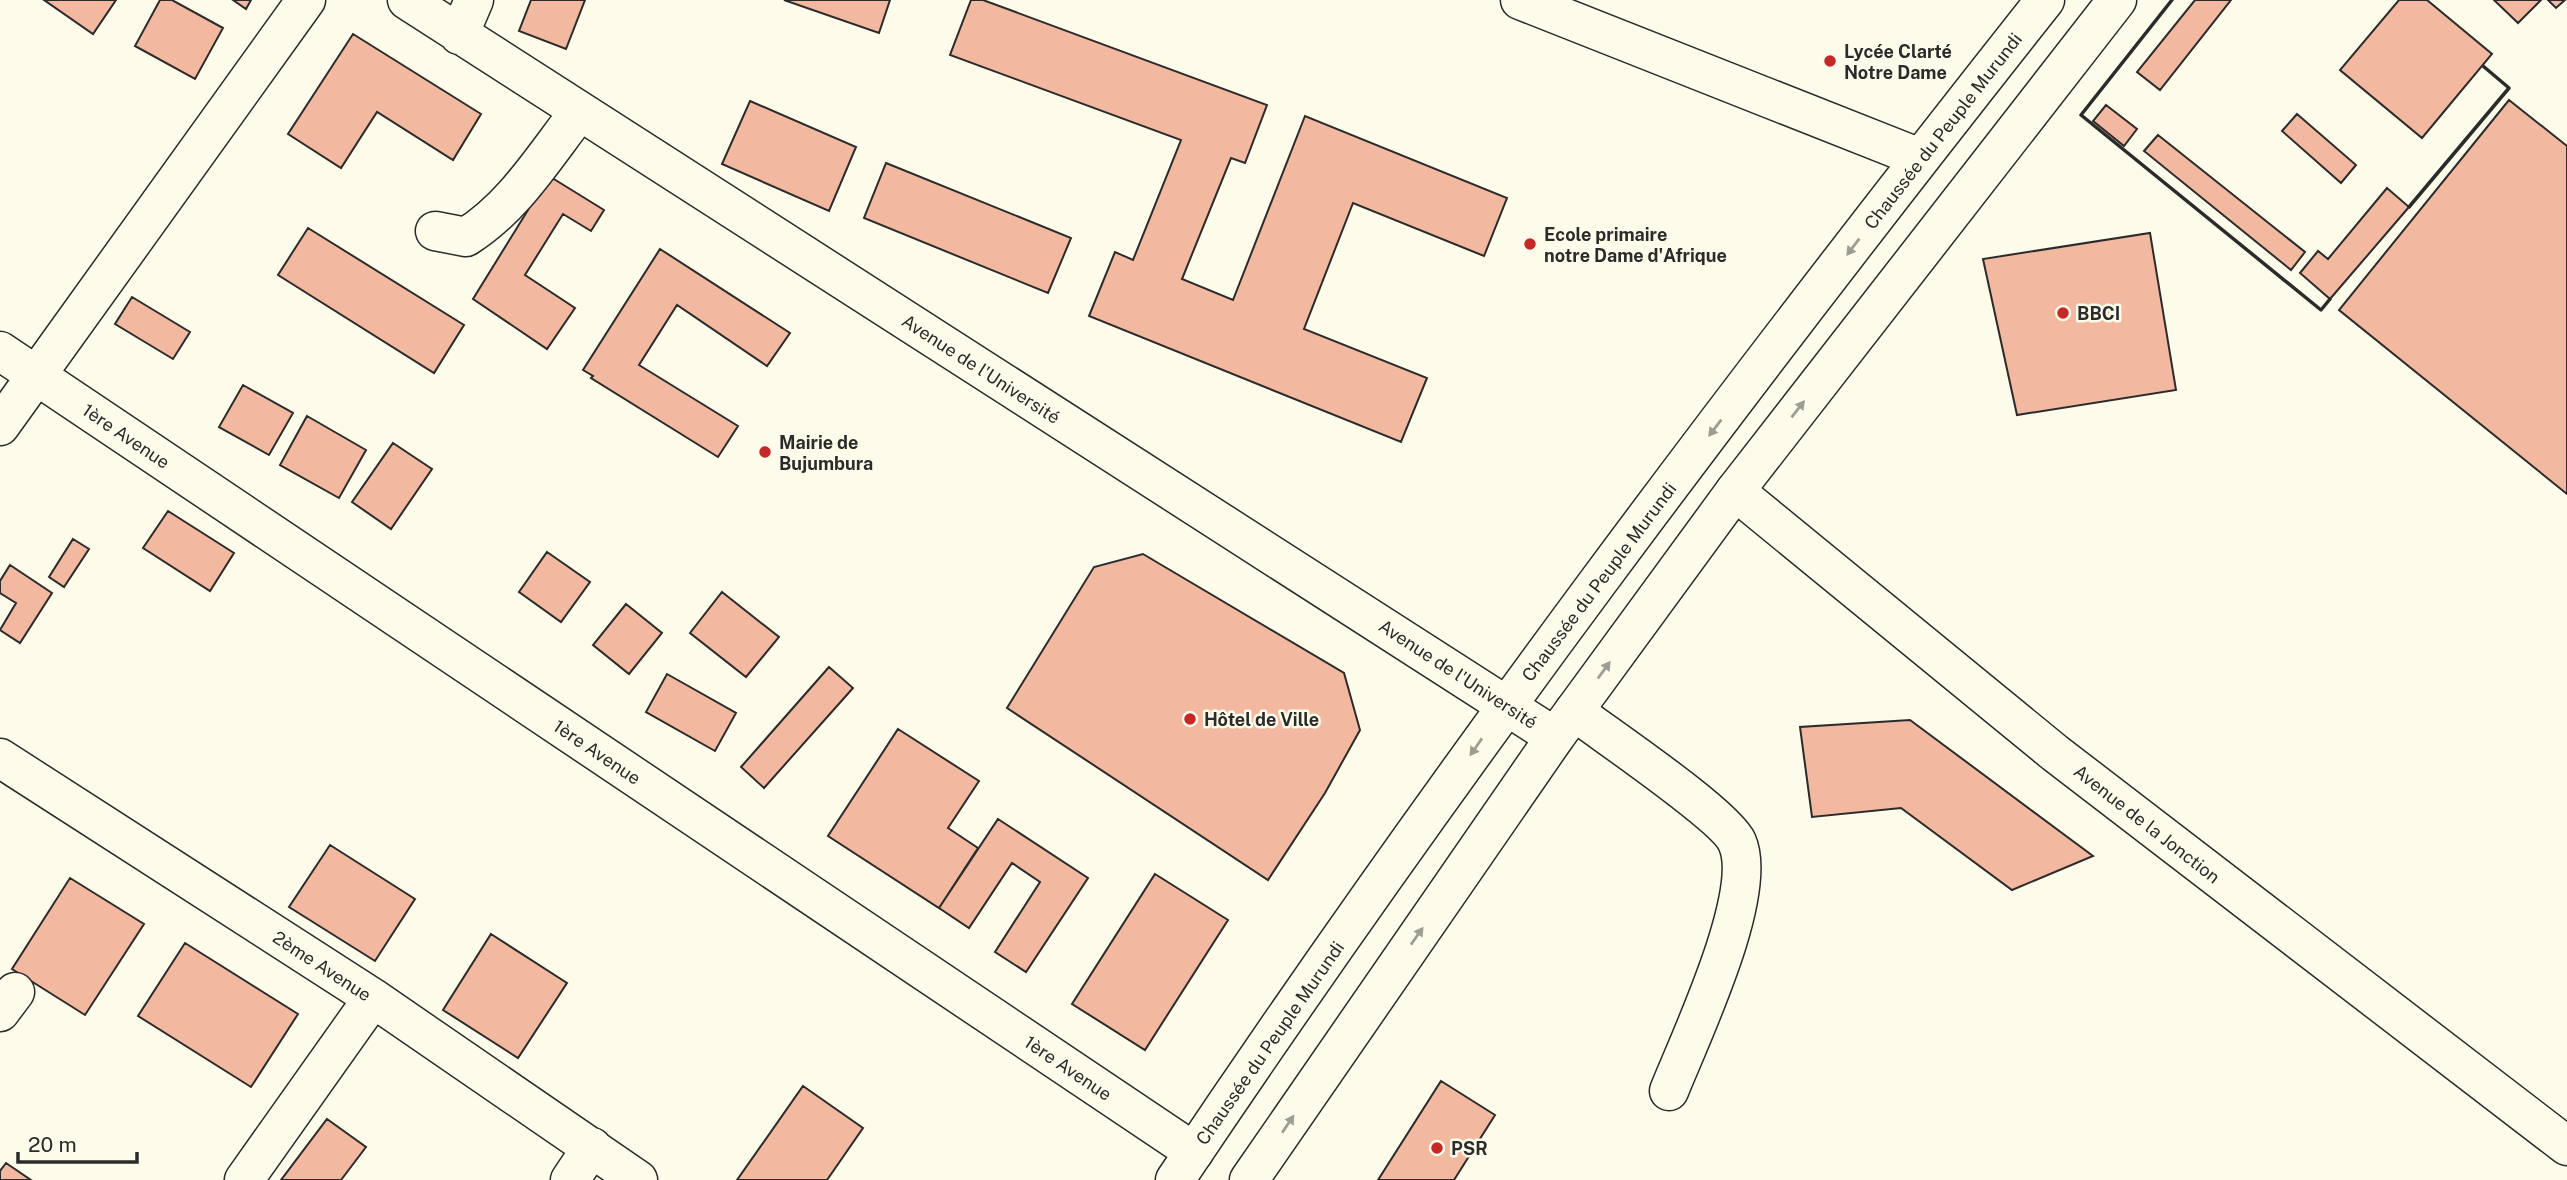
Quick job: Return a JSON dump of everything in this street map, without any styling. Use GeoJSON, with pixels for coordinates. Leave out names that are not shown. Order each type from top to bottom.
{"type":"FeatureCollection","features":[{"type":"Feature","properties":{"kind":"main road"},"geometry":{"type":"LineString","coordinates":[[0,426],[306,0]]}},
{"type":"Feature","properties":{"kind":"main road","name":"Avenue de l'Université"},"geometry":{"type":"LineString","coordinates":[[407,0],[1506,704],[1564,724],[1700,806],[1736,840],[1743,866],[1738,908],[1670,1091]]}},
{"type":"Feature","properties":{"kind":"main road"},"geometry":{"type":"LineString","coordinates":[[459,35],[474,0]]}},
{"type":"Feature","properties":{"kind":"main road"},"geometry":{"type":"LineString","coordinates":[[1520,0],[1920,159]]}},
{"type":"Feature","properties":{"kind":"main road","name":"Chaussée du Peuple Murundi"},"geometry":{"type":"LineString","coordinates":[[1185,1166],[1506,704],[1920,159],[2045,0]]}},
{"type":"Feature","properties":{"kind":"main road"},"geometry":{"type":"LineString","coordinates":[[1249,1180],[1564,724],[1735,491],[2117,0]]}},
{"type":"Feature","properties":{"kind":"main road"},"geometry":{"type":"LineString","coordinates":[[435,231],[466,237],[486,224],[504,209],[579,112]]}},
{"type":"Feature","properties":{"kind":"main road","name":"1ère Avenue"},"geometry":{"type":"LineString","coordinates":[[0,351],[1185,1166]]}},
{"type":"Feature","properties":{"kind":"main road","name":"Avenue de la Jonction"},"geometry":{"type":"LineString","coordinates":[[1735,491],[2055,753],[2567,1146]]}},
{"type":"Feature","properties":{"kind":"main road","name":"2ème Avenue"},"geometry":{"type":"LineString","coordinates":[[0,758],[373,999],[638,1180]]}},
{"type":"Feature","properties":{"kind":"main road"},"geometry":{"type":"LineString","coordinates":[[244,1180],[373,999]]}},
{"type":"Feature","properties":{"kind":"main road"},"geometry":{"type":"LineString","coordinates":[[570,1180],[592,1147]]}},
{"type":"Feature","properties":{"kind":"building"},"geometry":{"type":"Polygon","coordinates":[[[44,0],[116,0],[93,34],[44,0]]]}},
{"type":"Feature","properties":{"kind":"building"},"geometry":{"type":"Polygon","coordinates":[[[160,0],[172,0],[223,28],[195,79],[135,46],[160,0]]]}},
{"type":"Feature","properties":{"kind":"building"},"geometry":{"type":"Polygon","coordinates":[[[233,0],[251,0],[246,9],[233,0]]]}},
{"type":"Feature","properties":{"kind":"building"},"geometry":{"type":"Polygon","coordinates":[[[531,0],[585,0],[566,49],[519,31],[531,0]]]}},
{"type":"Feature","properties":{"kind":"building"},"geometry":{"type":"Polygon","coordinates":[[[784,0],[890,0],[879,33],[784,0]]]}},
{"type":"Feature","properties":{"kind":"building"},"geometry":{"type":"Polygon","coordinates":[[[971,0],[983,0],[1267,105],[1245,163],[1231,158],[1182,279],[1233,300],[1305,116],[1507,198],[1484,256],[1353,203],[1304,329],[1427,378],[1401,442],[1089,316],[1115,252],[1133,260],[1181,140],[950,55],[971,0]]]}},
{"type":"Feature","properties":{"kind":"building"},"geometry":{"type":"Polygon","coordinates":[[[2195,0],[2231,0],[2160,90],[2137,72],[2195,0]]]}},
{"type":"Feature","properties":{"kind":"building"},"geometry":{"type":"Polygon","coordinates":[[[2399,0],[2427,0],[2492,54],[2422,138],[2340,70],[2399,0]]]}},
{"type":"Feature","properties":{"kind":"building"},"geometry":{"type":"Polygon","coordinates":[[[2494,0],[2541,0],[2518,23],[2494,0]]]}},
{"type":"Feature","properties":{"kind":"building"},"geometry":{"type":"Polygon","coordinates":[[[2548,0],[2565,0],[2556,8],[2548,0]]]}},
{"type":"Feature","properties":{"kind":"building"},"geometry":{"type":"Polygon","coordinates":[[[353,34],[481,114],[453,160],[377,112],[341,168],[288,134],[353,34]]]}},
{"type":"Feature","properties":{"kind":"building"},"geometry":{"type":"Polygon","coordinates":[[[2509,100],[2567,146],[2567,494],[2339,310],[2509,100]]]}},
{"type":"Feature","properties":{"kind":"building"},"geometry":{"type":"Polygon","coordinates":[[[750,101],[856,147],[829,211],[722,164],[750,101]]]}},
{"type":"Feature","properties":{"kind":"building"},"geometry":{"type":"Polygon","coordinates":[[[2106,105],[2137,129],[2124,146],[2093,121],[2106,105]]]}},
{"type":"Feature","properties":{"kind":"building"},"geometry":{"type":"Polygon","coordinates":[[[2297,114],[2356,165],[2341,183],[2282,131],[2297,114]]]}},
{"type":"Feature","properties":{"kind":"building"},"geometry":{"type":"Polygon","coordinates":[[[2158,135],[2305,252],[2291,270],[2144,151],[2158,135]]]}},
{"type":"Feature","properties":{"kind":"building"},"geometry":{"type":"Polygon","coordinates":[[[886,163],[1071,238],[1048,293],[864,218],[886,163]]]}},
{"type":"Feature","properties":{"kind":"building"},"geometry":{"type":"Polygon","coordinates":[[[549,176],[604,210],[591,231],[563,214],[525,275],[575,308],[547,349],[473,299],[549,176]]]}},
{"type":"Feature","properties":{"kind":"building"},"geometry":{"type":"Polygon","coordinates":[[[2387,188],[2409,207],[2330,299],[2300,273],[2318,251],[2328,259],[2387,188]]]}},
{"type":"Feature","properties":{"kind":"building"},"geometry":{"type":"Polygon","coordinates":[[[308,228],[464,325],[434,373],[278,275],[308,228]]]}},
{"type":"Feature","properties":{"kind":"building"},"geometry":{"type":"Polygon","coordinates":[[[2150,233],[2176,390],[2017,415],[1983,259],[2150,233]]]}},
{"type":"Feature","properties":{"kind":"building"},"geometry":{"type":"Polygon","coordinates":[[[660,249],[790,333],[767,366],[677,305],[639,365],[738,426],[718,457],[591,378],[593,376],[583,370],[660,249]]]}},
{"type":"Feature","properties":{"kind":"building"},"geometry":{"type":"Polygon","coordinates":[[[132,297],[190,332],[173,359],[115,324],[132,297]]]}},
{"type":"Feature","properties":{"kind":"building"},"geometry":{"type":"Polygon","coordinates":[[[243,385],[293,413],[269,455],[219,427],[243,385]]]}},
{"type":"Feature","properties":{"kind":"building"},"geometry":{"type":"Polygon","coordinates":[[[307,416],[366,450],[339,498],[280,465],[307,416]]]}},
{"type":"Feature","properties":{"kind":"building"},"geometry":{"type":"Polygon","coordinates":[[[393,443],[432,469],[391,529],[352,502],[393,443]]]}},
{"type":"Feature","properties":{"kind":"building"},"geometry":{"type":"Polygon","coordinates":[[[168,511],[234,553],[210,591],[143,548],[168,511]]]}},
{"type":"Feature","properties":{"kind":"building"},"geometry":{"type":"Polygon","coordinates":[[[73,539],[89,549],[64,587],[49,577],[73,539]]]}},
{"type":"Feature","properties":{"kind":"building"},"geometry":{"type":"Polygon","coordinates":[[[547,552],[590,582],[561,622],[519,592],[547,552]]]}},
{"type":"Feature","properties":{"kind":"building","name":"Hôtel de Ville"},"geometry":{"type":"Polygon","coordinates":[[[1143,554],[1344,673],[1360,730],[1325,793],[1268,880],[1007,708],[1094,567],[1143,554]]]}},
{"type":"Feature","properties":{"kind":"building"},"geometry":{"type":"Polygon","coordinates":[[[10,565],[52,593],[20,643],[0,630],[16,603],[0,593],[0,581],[10,565]]]}},
{"type":"Feature","properties":{"kind":"building"},"geometry":{"type":"Polygon","coordinates":[[[722,592],[779,637],[746,677],[690,633],[722,592]]]}},
{"type":"Feature","properties":{"kind":"building"},"geometry":{"type":"Polygon","coordinates":[[[626,604],[662,633],[629,674],[593,645],[626,604]]]}},
{"type":"Feature","properties":{"kind":"building"},"geometry":{"type":"Polygon","coordinates":[[[829,667],[853,688],[764,788],[741,767],[829,667]]]}},
{"type":"Feature","properties":{"kind":"building"},"geometry":{"type":"Polygon","coordinates":[[[667,674],[736,713],[715,751],[646,712],[667,674]]]}},
{"type":"Feature","properties":{"kind":"building"},"geometry":{"type":"Polygon","coordinates":[[[1910,720],[2093,856],[2012,890],[1901,808],[1812,817],[1800,727],[1910,720]]]}},
{"type":"Feature","properties":{"kind":"building"},"geometry":{"type":"Polygon","coordinates":[[[898,729],[979,781],[948,828],[978,848],[939,908],[828,836],[898,729]]]}},
{"type":"Feature","properties":{"kind":"building"},"geometry":{"type":"Polygon","coordinates":[[[998,819],[1088,878],[1026,972],[995,952],[1040,882],[1012,863],[969,928],[939,908],[998,819]]]}},
{"type":"Feature","properties":{"kind":"building"},"geometry":{"type":"Polygon","coordinates":[[[330,845],[415,899],[375,961],[289,907],[330,845]]]}},
{"type":"Feature","properties":{"kind":"building"},"geometry":{"type":"Polygon","coordinates":[[[1155,874],[1228,920],[1145,1050],[1072,1004],[1155,874]]]}},
{"type":"Feature","properties":{"kind":"building"},"geometry":{"type":"Polygon","coordinates":[[[70,878],[144,924],[85,1015],[12,969],[70,878]]]}},
{"type":"Feature","properties":{"kind":"building"},"geometry":{"type":"Polygon","coordinates":[[[491,934],[567,983],[518,1058],[443,1010],[491,934]]]}},
{"type":"Feature","properties":{"kind":"building"},"geometry":{"type":"Polygon","coordinates":[[[185,943],[298,1014],[251,1087],[138,1016],[185,943]]]}},
{"type":"Feature","properties":{"kind":"building","name":"PSR"},"geometry":{"type":"Polygon","coordinates":[[[1441,1081],[1495,1115],[1454,1180],[1378,1180],[1441,1081]]]}},
{"type":"Feature","properties":{"kind":"building"},"geometry":{"type":"Polygon","coordinates":[[[803,1086],[863,1128],[827,1180],[737,1180],[803,1086]]]}},
{"type":"Feature","properties":{"kind":"building"},"geometry":{"type":"Polygon","coordinates":[[[327,1119],[366,1147],[341,1180],[281,1180],[327,1119]]]}},
{"type":"Feature","properties":{"kind":"building"},"geometry":{"type":"Polygon","coordinates":[[[6,1163],[31,1180],[0,1180],[0,1171],[6,1163]]]}},
{"type":"Feature","properties":{"kind":"wall"},"geometry":{"type":"LineString","coordinates":[[2172,0],[2081,115],[2321,310],[2330,299]]}},
{"type":"Feature","properties":{"kind":"wall"},"geometry":{"type":"LineString","coordinates":[[2409,207],[2509,88],[2483,66]]}},
{"type":"Feature","properties":{"kind":"place","name":"Lycée Clarté Notre Dame"},"geometry":{"type":"Point","coordinates":[1830,61]}},
{"type":"Feature","properties":{"kind":"place","name":"Ecole primaire notre Dame d'Afrique"},"geometry":{"type":"Point","coordinates":[1530,244]}},
{"type":"Feature","properties":{"kind":"place","name":"BBCI"},"geometry":{"type":"Point","coordinates":[2063,313]}},
{"type":"Feature","properties":{"kind":"place","name":"Mairie de Bujumbura"},"geometry":{"type":"Point","coordinates":[765,452]}},
{"type":"Feature","properties":{"kind":"place","name":"Hôtel de Ville"},"geometry":{"type":"Point","coordinates":[1190,719]}},
{"type":"Feature","properties":{"kind":"place","name":"PSR"},"geometry":{"type":"Point","coordinates":[1437,1148]}}]}
